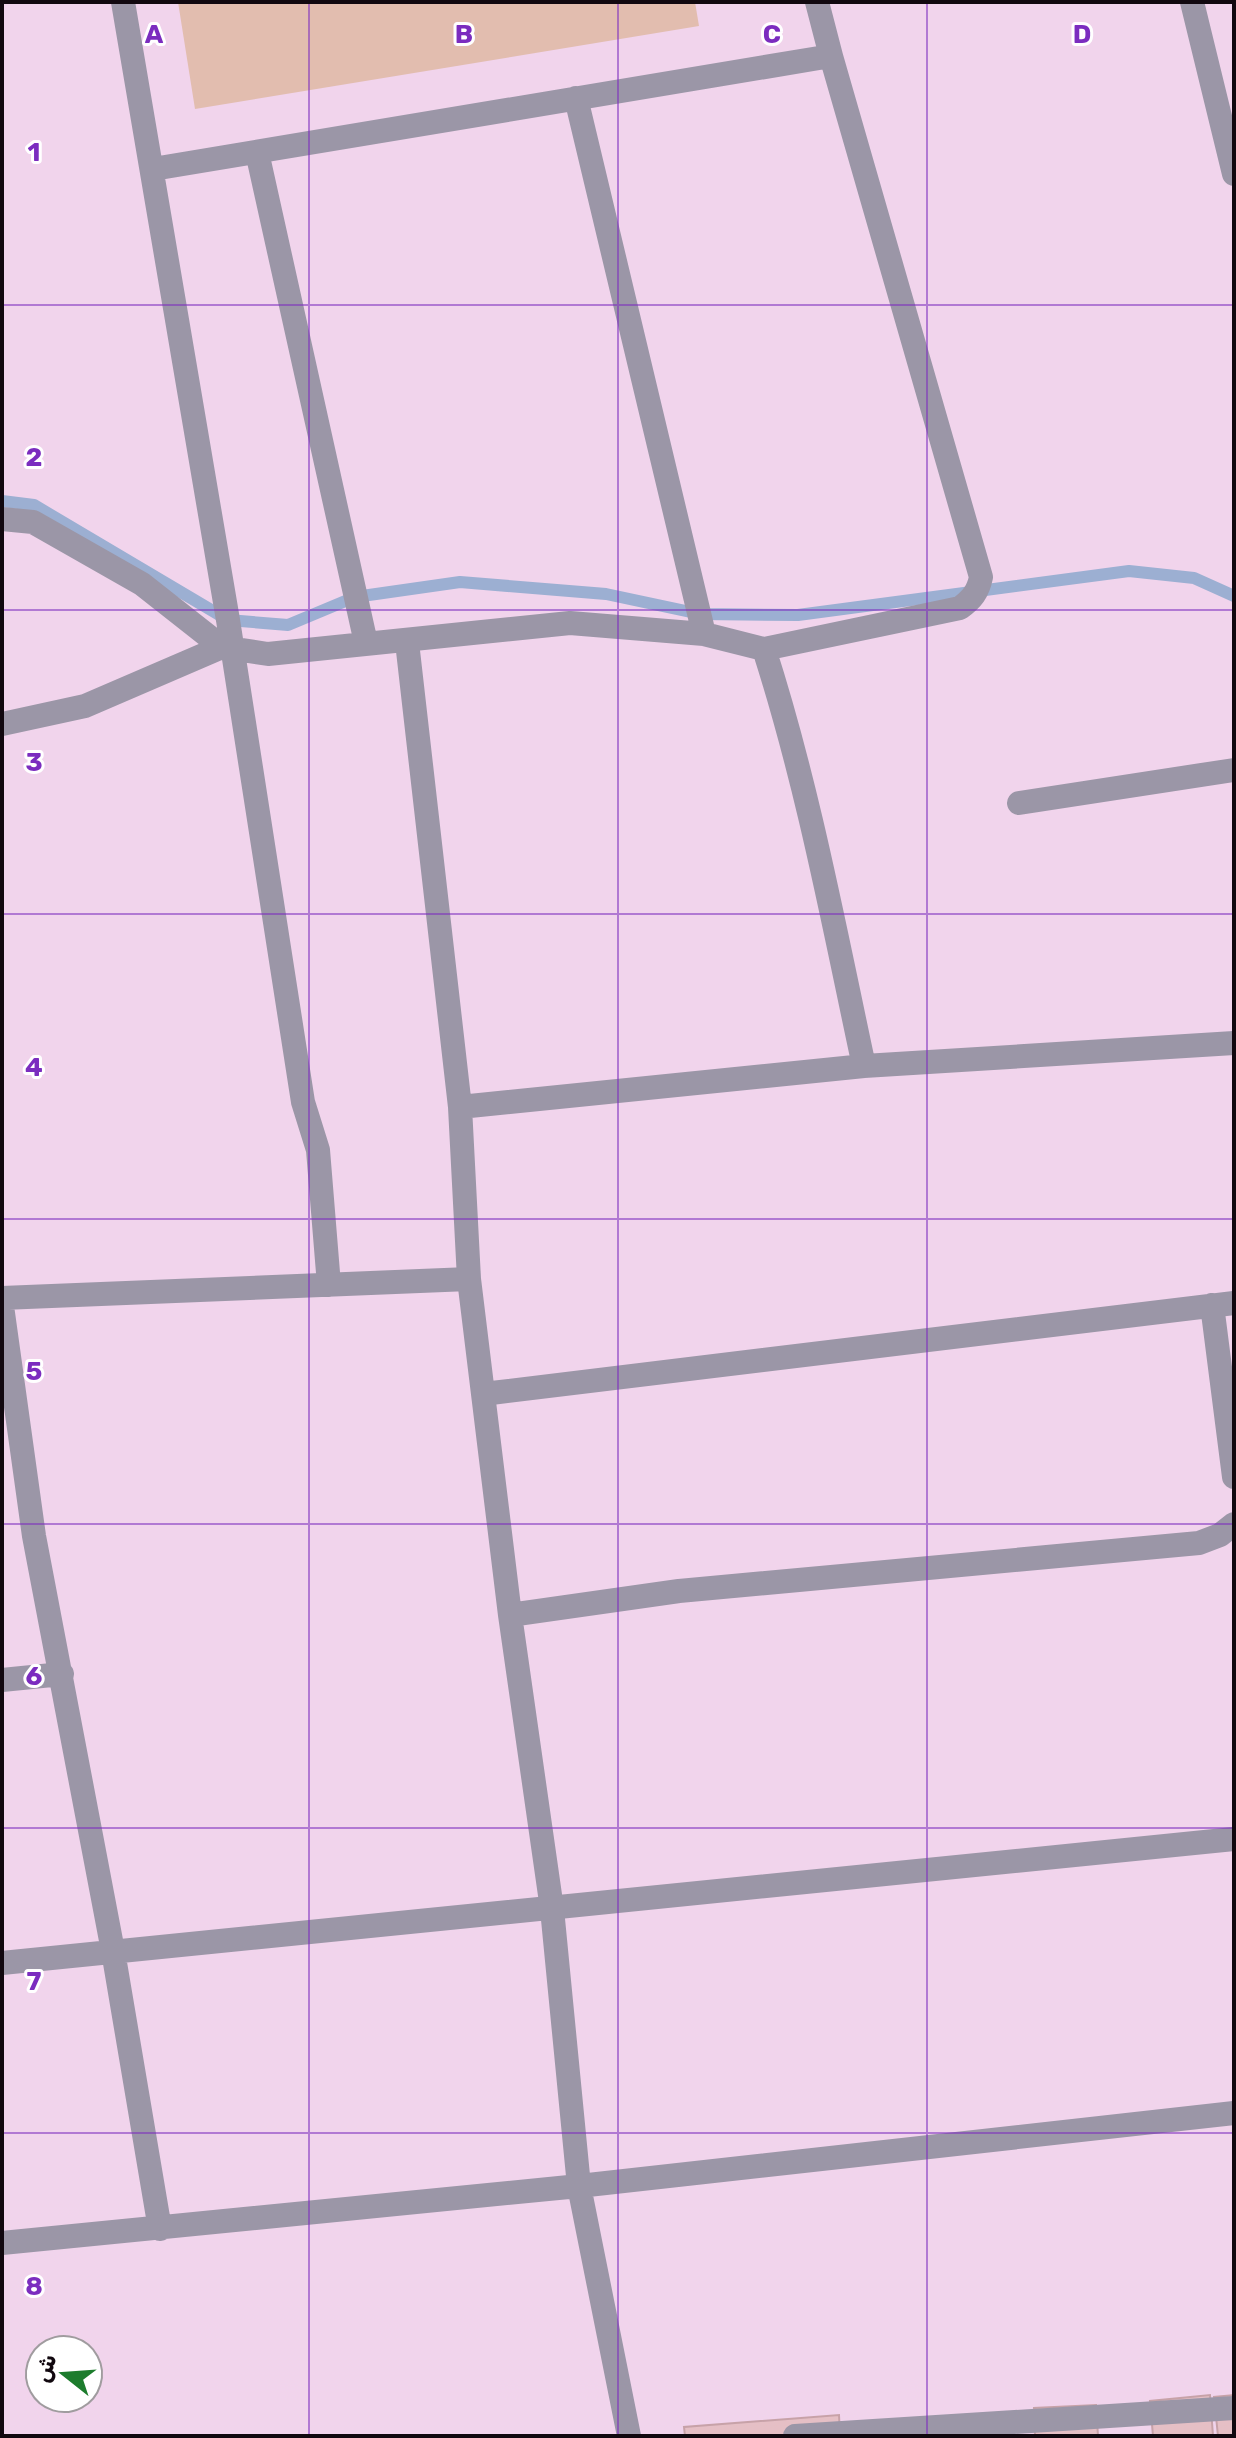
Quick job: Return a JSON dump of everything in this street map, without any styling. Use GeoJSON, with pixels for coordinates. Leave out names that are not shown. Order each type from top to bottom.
{"type":"FeatureCollection","features":[{"type":"Feature","properties":{"kind":"street"},"geometry":{"type":"LineString","coordinates":[[123,2],[153,169],[227,648],[303,1102],[318,1150],[329,1285]]}},
{"type":"Feature","properties":{"kind":"street"},"geometry":{"type":"LineString","coordinates":[[2,519],[33,522],[142,584],[227,648],[268,654],[570,623],[704,634],[764,649],[960,608],[978,590],[981,577],[817,2]]}},
{"type":"Feature","properties":{"kind":"street"},"geometry":{"type":"LineString","coordinates":[[1192,2],[1234,174]]}},
{"type":"Feature","properties":{"kind":"street"},"geometry":{"type":"LineString","coordinates":[[153,169],[831,56]]}},
{"type":"Feature","properties":{"kind":"street"},"geometry":{"type":"LineString","coordinates":[[576,98],[704,634]]}},
{"type":"Feature","properties":{"kind":"street"},"geometry":{"type":"LineString","coordinates":[[257,152],[366,643]]}},
{"type":"Feature","properties":{"kind":"street"},"geometry":{"type":"LineString","coordinates":[[407,642],[460,1107],[469,1279],[510,1615],[552,1909],[579,2186],[629,2436]]}},
{"type":"Feature","properties":{"kind":"street"},"geometry":{"type":"LineString","coordinates":[[2,724],[85,706],[227,648]]}},
{"type":"Feature","properties":{"kind":"street"},"geometry":{"type":"LineString","coordinates":[[764,649],[781,702],[812,825],[864,1066]]}},
{"type":"Feature","properties":{"kind":"street"},"geometry":{"type":"LineString","coordinates":[[1019,803],[1234,770]]}},
{"type":"Feature","properties":{"kind":"street"},"geometry":{"type":"LineString","coordinates":[[460,1107],[864,1066],[1234,1043]]}},
{"type":"Feature","properties":{"kind":"street"},"geometry":{"type":"LineString","coordinates":[[2,1298],[469,1279]]}},
{"type":"Feature","properties":{"kind":"street"},"geometry":{"type":"LineString","coordinates":[[483,1394],[1223,1304],[1234,1477]]}},
{"type":"Feature","properties":{"kind":"street"},"geometry":{"type":"LineString","coordinates":[[2,1306],[34,1536],[113,1951],[160,2229]]}},
{"type":"Feature","properties":{"kind":"street"},"geometry":{"type":"LineString","coordinates":[[510,1615],[679,1591],[1199,1543],[1220,1535],[1234,1524]]}},
{"type":"Feature","properties":{"kind":"street"},"geometry":{"type":"LineString","coordinates":[[2,1680],[62,1674]]}},
{"type":"Feature","properties":{"kind":"street"},"geometry":{"type":"LineString","coordinates":[[2,1963],[1234,1839]]}},
{"type":"Feature","properties":{"kind":"street"},"geometry":{"type":"LineString","coordinates":[[2,2243],[579,2186],[1234,2113]]}},
{"type":"Feature","properties":{"kind":"street"},"geometry":{"type":"LineString","coordinates":[[795,2436],[1234,2408]]}},
{"type":"Feature","properties":{"kind":"shaded area"},"geometry":{"type":"Polygon","coordinates":[[[178,2],[695,2],[699,26],[195,109],[178,2]]]}},
{"type":"Feature","properties":{"kind":"building"},"geometry":{"type":"Polygon","coordinates":[[[1210,2395],[1213,2436],[1153,2436],[1150,2401],[1210,2395]]]}},
{"type":"Feature","properties":{"kind":"building"},"geometry":{"type":"Polygon","coordinates":[[[1234,2395],[1234,2436],[1218,2436],[1214,2397],[1234,2395]]]}},
{"type":"Feature","properties":{"kind":"building"},"geometry":{"type":"Polygon","coordinates":[[[1096,2405],[1098,2436],[1035,2436],[1034,2408],[1096,2405]]]}},
{"type":"Feature","properties":{"kind":"building"},"geometry":{"type":"Polygon","coordinates":[[[839,2415],[840,2436],[685,2436],[684,2427],[839,2415]]]}},
{"type":"Feature","properties":{"kind":"waterway"},"geometry":{"type":"LineString","coordinates":[[2,501],[34,505],[228,620],[288,625],[355,597],[460,582],[606,594],[700,614],[798,615],[1129,571],[1194,578],[1234,596]]}}]}
